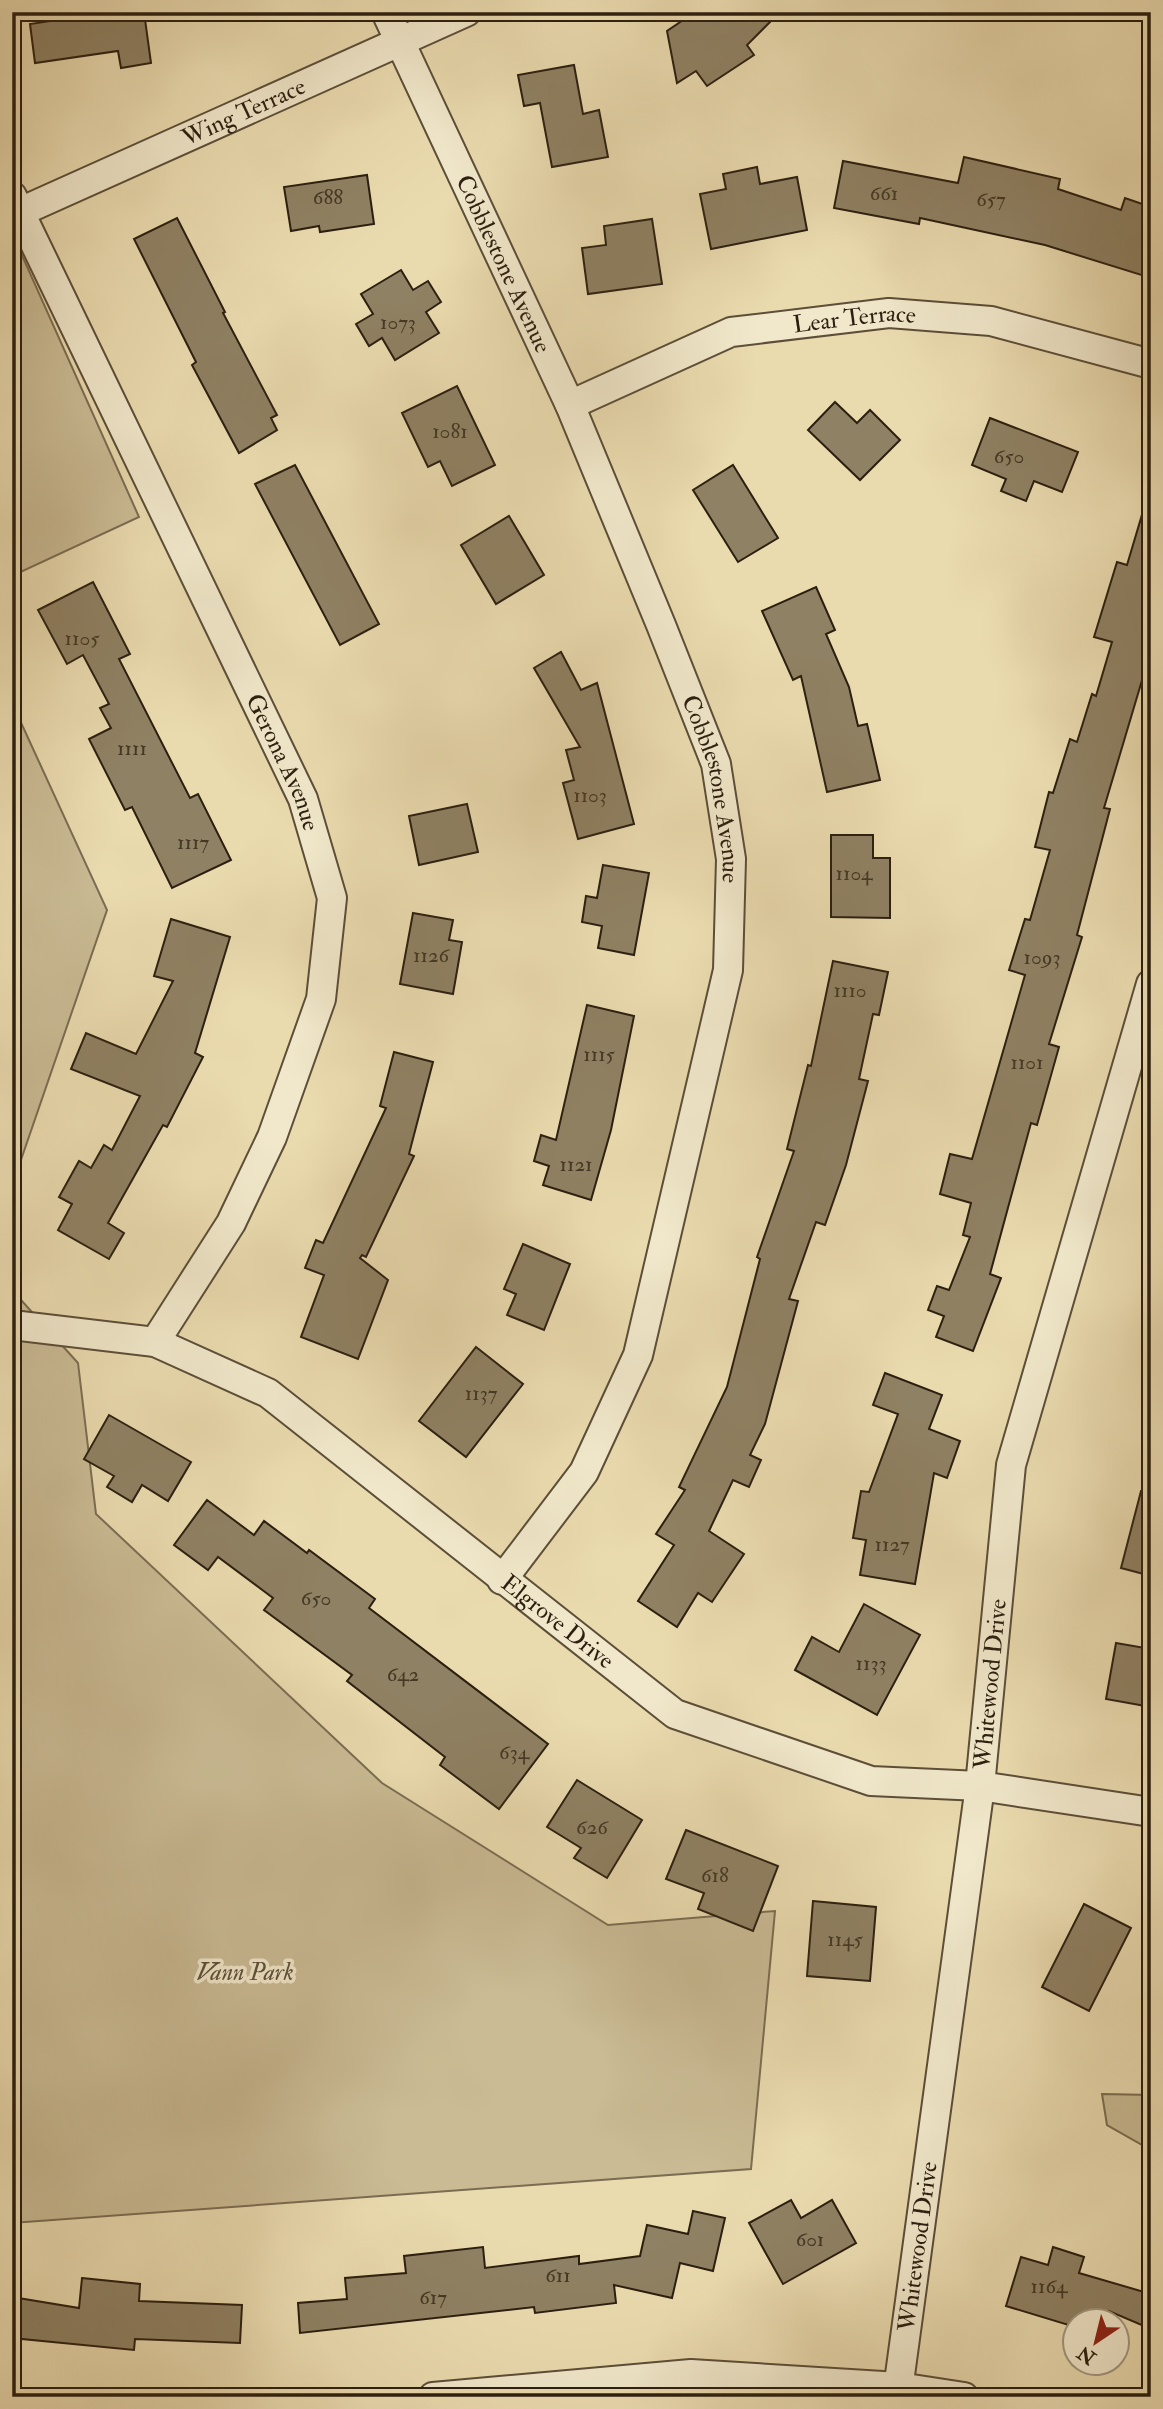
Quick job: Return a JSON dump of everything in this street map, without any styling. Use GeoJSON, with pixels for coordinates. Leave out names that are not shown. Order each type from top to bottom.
{"type":"FeatureCollection","features":[{"type":"Feature","properties":{"kind":"street","name":"Cobblestone Avenue"},"geometry":{"type":"LineString","coordinates":[[386,12],[570,405],[716,764],[731,859],[728,970],[638,1355],[584,1472],[502,1580]]}},
{"type":"Feature","properties":{"kind":"street","name":"Wing Terrace"},"geometry":{"type":"LineString","coordinates":[[16,204],[466,12]]}},
{"type":"Feature","properties":{"kind":"street","name":"Gerona Avenue"},"geometry":{"type":"LineString","coordinates":[[16,204],[303,799],[332,898],[321,999],[272,1137],[231,1223],[155,1342]]}},
{"type":"Feature","properties":{"kind":"street","name":"Lear Terrace"},"geometry":{"type":"LineString","coordinates":[[570,405],[731,331],[889,313],[991,321],[1151,364]]}},
{"type":"Feature","properties":{"kind":"street","name":"Whitewood Drive"},"geometry":{"type":"LineString","coordinates":[[898,2392],[980,1786],[1011,1465],[1151,984]]}},
{"type":"Feature","properties":{"kind":"street","name":"Elgrove Drive"},"geometry":{"type":"LineString","coordinates":[[12,1325],[155,1342],[268,1393],[675,1714],[871,1781],[980,1786],[1151,1812]]}},
{"type":"Feature","properties":{"kind":"street"},"geometry":{"type":"LineString","coordinates":[[433,2397],[691,2374],[964,2397]]}},
{"type":"Feature","properties":{"kind":"green space"},"geometry":{"type":"Polygon","coordinates":[[[12,233],[139,517],[12,576],[12,233]]]}},
{"type":"Feature","properties":{"kind":"green space"},"geometry":{"type":"Polygon","coordinates":[[[12,703],[107,910],[12,1186],[12,703]]]}},
{"type":"Feature","properties":{"kind":"green space","name":"Vann Park"},"geometry":{"type":"Polygon","coordinates":[[[12,1290],[78,1363],[96,1514],[382,1783],[608,1925],[775,1911],[751,2169],[12,2223],[12,1290]]]}},
{"type":"Feature","properties":{"kind":"green space"},"geometry":{"type":"Polygon","coordinates":[[[1102,2094],[1151,2095],[1151,2150],[1107,2125],[1102,2094]]]}},
{"type":"Feature","properties":{"kind":"building"},"geometry":{"type":"Polygon","coordinates":[[[144,12],[151,63],[121,68],[118,51],[35,63],[30,24],[51,21],[50,14],[144,12]]]}},
{"type":"Feature","properties":{"kind":"building"},"geometry":{"type":"Polygon","coordinates":[[[695,12],[780,12],[747,45],[754,55],[707,86],[696,71],[677,83],[667,31],[695,12]]]}},
{"type":"Feature","properties":{"kind":"building"},"geometry":{"type":"Polygon","coordinates":[[[574,65],[583,114],[599,110],[608,157],[552,167],[540,103],[524,106],[518,75],[574,65]]]}},
{"type":"Feature","properties":{"kind":"building"},"geometry":{"type":"Polygon","coordinates":[[[964,157],[1060,179],[1058,189],[1121,210],[1125,198],[1151,207],[1151,278],[1045,245],[920,218],[919,224],[834,208],[843,161],[958,183],[964,157]]]}},
{"type":"Feature","properties":{"kind":"building"},"geometry":{"type":"Polygon","coordinates":[[[757,167],[760,184],[797,177],[807,230],[711,249],[700,194],[726,189],[723,174],[757,167]]]}},
{"type":"Feature","properties":{"kind":"building"},"geometry":{"type":"Polygon","coordinates":[[[367,175],[374,224],[320,232],[319,226],[291,231],[284,187],[367,175]]]}},
{"type":"Feature","properties":{"kind":"building"},"geometry":{"type":"Polygon","coordinates":[[[177,218],[277,415],[271,418],[277,430],[239,453],[192,365],[196,362],[134,239],[177,218]]]}},
{"type":"Feature","properties":{"kind":"building"},"geometry":{"type":"Polygon","coordinates":[[[652,219],[662,284],[588,294],[582,248],[606,245],[604,226],[652,219]]]}},
{"type":"Feature","properties":{"kind":"building"},"geometry":{"type":"Polygon","coordinates":[[[401,270],[413,290],[428,281],[441,302],[426,312],[439,333],[395,360],[382,338],[369,346],[356,324],[373,314],[361,294],[401,270]]]}},
{"type":"Feature","properties":{"kind":"building"},"geometry":{"type":"Polygon","coordinates":[[[457,386],[495,465],[452,486],[440,461],[428,467],[402,413],[457,386]]]}},
{"type":"Feature","properties":{"kind":"building"},"geometry":{"type":"Polygon","coordinates":[[[835,402],[857,423],[870,410],[900,440],[860,480],[808,430],[835,402]]]}},
{"type":"Feature","properties":{"kind":"building"},"geometry":{"type":"Polygon","coordinates":[[[990,418],[1078,452],[1062,492],[1034,481],[1026,501],[1001,491],[1006,479],[972,465],[990,418]]]}},
{"type":"Feature","properties":{"kind":"building"},"geometry":{"type":"Polygon","coordinates":[[[295,465],[379,624],[340,645],[255,484],[295,465]]]}},
{"type":"Feature","properties":{"kind":"building"},"geometry":{"type":"Polygon","coordinates":[[[733,465],[778,538],[738,562],[693,490],[733,465]]]}},
{"type":"Feature","properties":{"kind":"building"},"geometry":{"type":"Polygon","coordinates":[[[1144,508],[1151,509],[1151,650],[1104,808],[1110,809],[1077,935],[1082,937],[1049,1044],[1059,1047],[1037,1125],[1031,1123],[990,1274],[1001,1278],[973,1351],[936,1337],[944,1316],[928,1310],[937,1286],[949,1290],[970,1237],[963,1235],[971,1203],[940,1194],[950,1154],[972,1159],[1025,975],[1009,970],[1025,919],[1030,920],[1050,850],[1035,847],[1049,792],[1053,793],[1070,739],[1077,742],[1092,694],[1096,696],[1112,642],[1094,637],[1117,562],[1127,565],[1144,508]]]}},
{"type":"Feature","properties":{"kind":"building"},"geometry":{"type":"Polygon","coordinates":[[[509,516],[544,575],[496,604],[461,545],[509,516]]]}},
{"type":"Feature","properties":{"kind":"building"},"geometry":{"type":"Polygon","coordinates":[[[93,582],[130,654],[119,659],[190,798],[198,794],[231,860],[172,888],[132,807],[125,810],[89,739],[111,728],[100,708],[109,704],[83,655],[67,664],[38,610],[93,582]]]}},
{"type":"Feature","properties":{"kind":"building"},"geometry":{"type":"Polygon","coordinates":[[[816,587],[835,630],[826,634],[849,687],[858,726],[867,724],[880,780],[827,792],[801,676],[793,680],[762,611],[816,587]]]}},
{"type":"Feature","properties":{"kind":"building"},"geometry":{"type":"Polygon","coordinates":[[[561,652],[581,690],[597,683],[634,824],[578,839],[563,783],[574,780],[566,750],[580,747],[534,668],[561,652]]]}},
{"type":"Feature","properties":{"kind":"building"},"geometry":{"type":"Polygon","coordinates":[[[467,804],[478,852],[419,865],[409,816],[467,804]]]}},
{"type":"Feature","properties":{"kind":"building"},"geometry":{"type":"Polygon","coordinates":[[[831,835],[873,835],[873,858],[890,858],[890,918],[831,917],[831,835]]]}},
{"type":"Feature","properties":{"kind":"building"},"geometry":{"type":"Polygon","coordinates":[[[603,865],[649,873],[634,955],[598,948],[602,926],[582,922],[586,896],[597,898],[603,865]]]}},
{"type":"Feature","properties":{"kind":"building"},"geometry":{"type":"Polygon","coordinates":[[[413,913],[453,920],[449,940],[462,942],[453,994],[400,984],[413,913]]]}},
{"type":"Feature","properties":{"kind":"building"},"geometry":{"type":"Polygon","coordinates":[[[171,919],[230,937],[195,1053],[203,1057],[167,1127],[163,1125],[108,1223],[124,1233],[109,1259],[58,1230],[72,1204],[59,1197],[79,1161],[91,1168],[104,1145],[112,1150],[140,1096],[71,1069],[86,1033],[136,1054],[173,981],[154,976],[171,919]]]}},
{"type":"Feature","properties":{"kind":"building"},"geometry":{"type":"Polygon","coordinates":[[[833,961],[888,972],[879,1015],[873,1014],[859,1079],[868,1081],[846,1165],[825,1225],[816,1222],[789,1299],[798,1301],[765,1424],[750,1455],[761,1460],[749,1487],[733,1480],[709,1531],[744,1554],[712,1602],[698,1593],[677,1627],[638,1601],[674,1545],[656,1534],[685,1490],[679,1487],[727,1387],[760,1259],[757,1257],[794,1151],[787,1149],[808,1065],[811,1066],[833,961]]]}},
{"type":"Feature","properties":{"kind":"building"},"geometry":{"type":"Polygon","coordinates":[[[587,1005],[634,1016],[611,1130],[591,1200],[543,1185],[549,1166],[534,1161],[541,1135],[556,1140],[587,1005]]]}},
{"type":"Feature","properties":{"kind":"building"},"geometry":{"type":"Polygon","coordinates":[[[394,1052],[433,1062],[409,1154],[414,1156],[366,1257],[362,1255],[360,1258],[388,1280],[358,1359],[301,1337],[324,1275],[305,1268],[316,1240],[323,1243],[386,1108],[380,1106],[394,1052]]]}},
{"type":"Feature","properties":{"kind":"building"},"geometry":{"type":"Polygon","coordinates":[[[523,1244],[570,1264],[544,1330],[507,1315],[516,1294],[504,1289],[523,1244]]]}},
{"type":"Feature","properties":{"kind":"building"},"geometry":{"type":"Polygon","coordinates":[[[476,1347],[523,1384],[466,1457],[419,1421],[476,1347]]]}},
{"type":"Feature","properties":{"kind":"building"},"geometry":{"type":"Polygon","coordinates":[[[885,1373],[942,1395],[929,1429],[960,1441],[947,1478],[934,1473],[915,1584],[860,1575],[866,1540],[853,1538],[861,1491],[869,1492],[898,1414],[873,1405],[885,1373]]]}},
{"type":"Feature","properties":{"kind":"building"},"geometry":{"type":"Polygon","coordinates":[[[109,1415],[191,1462],[168,1501],[142,1485],[132,1502],[107,1487],[114,1476],[84,1459],[109,1415]]]}},
{"type":"Feature","properties":{"kind":"building"},"geometry":{"type":"Polygon","coordinates":[[[1141,1491],[1151,1492],[1151,1576],[1121,1568],[1141,1491]]]}},
{"type":"Feature","properties":{"kind":"building"},"geometry":{"type":"Polygon","coordinates":[[[207,1500],[254,1535],[264,1521],[307,1553],[309,1550],[375,1599],[369,1608],[548,1744],[499,1809],[440,1765],[445,1757],[347,1681],[352,1675],[264,1610],[273,1598],[218,1557],[208,1570],[174,1545],[207,1500]]]}},
{"type":"Feature","properties":{"kind":"building"},"geometry":{"type":"Polygon","coordinates":[[[864,1604],[920,1635],[877,1715],[795,1670],[812,1637],[839,1652],[864,1604]]]}},
{"type":"Feature","properties":{"kind":"building"},"geometry":{"type":"Polygon","coordinates":[[[1116,1643],[1151,1649],[1151,1707],[1106,1699],[1116,1643]]]}},
{"type":"Feature","properties":{"kind":"building"},"geometry":{"type":"Polygon","coordinates":[[[577,1780],[642,1820],[607,1878],[574,1858],[581,1848],[547,1827],[577,1780]]]}},
{"type":"Feature","properties":{"kind":"building"},"geometry":{"type":"Polygon","coordinates":[[[686,1830],[778,1866],[753,1931],[698,1909],[704,1893],[666,1879],[686,1830]]]}},
{"type":"Feature","properties":{"kind":"building"},"geometry":{"type":"Polygon","coordinates":[[[813,1901],[876,1907],[870,1981],[807,1976],[813,1901]]]}},
{"type":"Feature","properties":{"kind":"building"},"geometry":{"type":"Polygon","coordinates":[[[1084,1904],[1131,1928],[1089,2011],[1042,1987],[1084,1904]]]}},
{"type":"Feature","properties":{"kind":"building"},"geometry":{"type":"Polygon","coordinates":[[[791,2200],[801,2218],[832,2200],[856,2243],[783,2284],[749,2223],[791,2200]]]}},
{"type":"Feature","properties":{"kind":"building"},"geometry":{"type":"Polygon","coordinates":[[[693,2211],[725,2218],[713,2271],[680,2263],[672,2298],[614,2285],[616,2303],[535,2313],[534,2307],[300,2333],[298,2303],[347,2299],[345,2278],[406,2273],[404,2256],[483,2247],[485,2268],[579,2256],[579,2264],[640,2256],[647,2225],[688,2234],[693,2211]]]}},
{"type":"Feature","properties":{"kind":"building"},"geometry":{"type":"Polygon","coordinates":[[[1053,2247],[1084,2257],[1079,2273],[1151,2294],[1151,2329],[1132,2321],[1132,2308],[1062,2308],[1062,2323],[1006,2306],[1021,2257],[1048,2265],[1053,2247]]]}},
{"type":"Feature","properties":{"kind":"building"},"geometry":{"type":"Polygon","coordinates":[[[82,2278],[140,2284],[139,2301],[242,2305],[240,2343],[135,2339],[134,2350],[12,2338],[12,2297],[79,2308],[82,2278]]]}}]}
